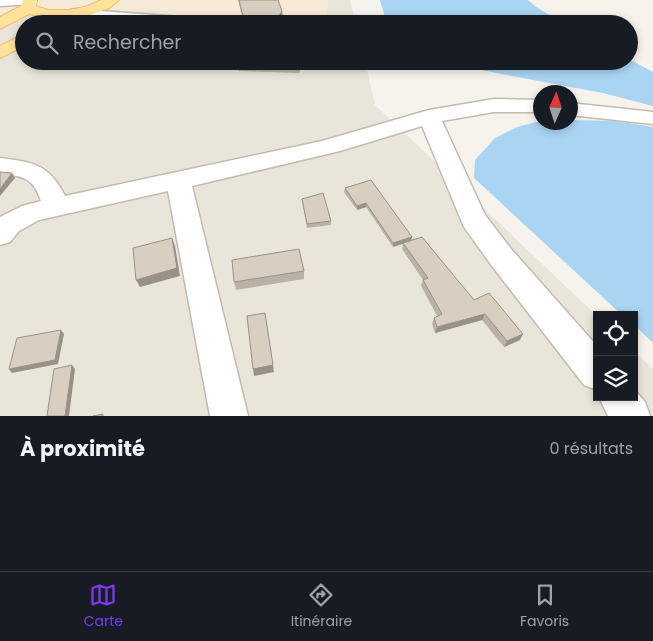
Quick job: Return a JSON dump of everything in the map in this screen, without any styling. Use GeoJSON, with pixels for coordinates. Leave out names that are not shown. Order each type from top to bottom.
{"type":"FeatureCollection","features":[{"type":"Feature","properties":{"kind":"main road"},"geometry":{"type":"LineString","coordinates":[[16,15],[28,7],[35,12],[71,14],[100,7],[112,0]]}},
{"type":"Feature","properties":{"kind":"main road"},"geometry":{"type":"LineString","coordinates":[[0,25],[15,15]]}},
{"type":"Feature","properties":{"kind":"main road"},"geometry":{"type":"LineString","coordinates":[[0,53],[15,44]]}},
{"type":"Feature","properties":{"kind":"street"},"geometry":{"type":"LineString","coordinates":[[0,2],[28,7]]}},
{"type":"Feature","properties":{"kind":"street"},"geometry":{"type":"LineString","coordinates":[[0,6],[28,7]]}},
{"type":"Feature","properties":{"kind":"street"},"geometry":{"type":"LineString","coordinates":[[71,14],[85,15]]}},
{"type":"Feature","properties":{"kind":"street"},"geometry":{"type":"LineString","coordinates":[[0,234],[18,218],[56,207],[302,153],[357,139],[429,116],[460,109],[496,105],[533,106]]}},
{"type":"Feature","properties":{"kind":"street"},"geometry":{"type":"LineString","coordinates":[[578,110],[653,118]]}},
{"type":"Feature","properties":{"kind":"street"},"geometry":{"type":"LineString","coordinates":[[429,116],[474,220],[502,258],[593,368]]}},
{"type":"Feature","properties":{"kind":"street"},"geometry":{"type":"LineString","coordinates":[[0,166],[21,169],[43,178],[51,190],[56,207]]}},
{"type":"Feature","properties":{"kind":"street"},"geometry":{"type":"LineString","coordinates":[[178,180],[229,416]]}},
{"type":"Feature","properties":{"kind":"street"},"geometry":{"type":"LineString","coordinates":[[620,401],[631,416]]}},
{"type":"Feature","properties":{"kind":"shaded area"},"geometry":{"type":"Polygon","coordinates":[[[0,0],[350,0],[354,15],[15,15],[15,70],[367,70],[375,105],[593,312],[593,401],[638,401],[638,355],[653,369],[653,416],[0,416],[0,0]]]}},
{"type":"Feature","properties":{"kind":"shaded area"},"geometry":{"type":"Polygon","coordinates":[[[0,0],[328,0],[327,15],[0,15],[0,0]]]}},
{"type":"Feature","properties":{"kind":"water"},"geometry":{"type":"Polygon","coordinates":[[[380,0],[528,0],[550,15],[384,15],[380,0]]]}},
{"type":"Feature","properties":{"kind":"water"},"geometry":{"type":"Polygon","coordinates":[[[638,64],[653,72],[653,106],[578,88],[578,85],[560,85],[480,70],[638,70],[638,64]]]}},
{"type":"Feature","properties":{"kind":"water"},"geometry":{"type":"Polygon","coordinates":[[[578,120],[616,121],[653,127],[653,343],[638,329],[638,311],[618,311],[474,178],[475,160],[495,138],[517,127],[533,123],[533,130],[578,130],[578,120]]]}},
{"type":"Feature","properties":{"kind":"building"},"geometry":{"type":"Polygon","coordinates":[[[239,0],[278,0],[282,11],[280,15],[243,15],[239,0]]]}},
{"type":"Feature","properties":{"kind":"building"},"geometry":{"type":"Polygon","coordinates":[[[0,172],[12,173],[0,189],[0,172]]]}},
{"type":"Feature","properties":{"kind":"building"},"geometry":{"type":"Polygon","coordinates":[[[371,180],[412,237],[393,243],[366,203],[357,206],[345,188],[371,180]]]}},
{"type":"Feature","properties":{"kind":"building"},"geometry":{"type":"Polygon","coordinates":[[[323,193],[331,221],[307,224],[302,199],[323,193]]]}},
{"type":"Feature","properties":{"kind":"building"},"geometry":{"type":"Polygon","coordinates":[[[422,237],[474,300],[489,293],[523,334],[507,341],[485,314],[437,327],[434,318],[442,314],[423,280],[428,278],[403,243],[422,237]]]}},
{"type":"Feature","properties":{"kind":"building"},"geometry":{"type":"Polygon","coordinates":[[[172,238],[177,268],[136,280],[133,248],[172,238]]]}},
{"type":"Feature","properties":{"kind":"building"},"geometry":{"type":"Polygon","coordinates":[[[299,249],[304,271],[234,282],[232,260],[299,249]]]}},
{"type":"Feature","properties":{"kind":"building"},"geometry":{"type":"Polygon","coordinates":[[[265,313],[273,365],[253,369],[247,316],[265,313]]]}},
{"type":"Feature","properties":{"kind":"building"},"geometry":{"type":"Polygon","coordinates":[[[61,330],[55,360],[9,369],[17,338],[61,330]]]}},
{"type":"Feature","properties":{"kind":"building"},"geometry":{"type":"Polygon","coordinates":[[[72,365],[65,416],[47,416],[54,369],[72,365]]]}}]}
